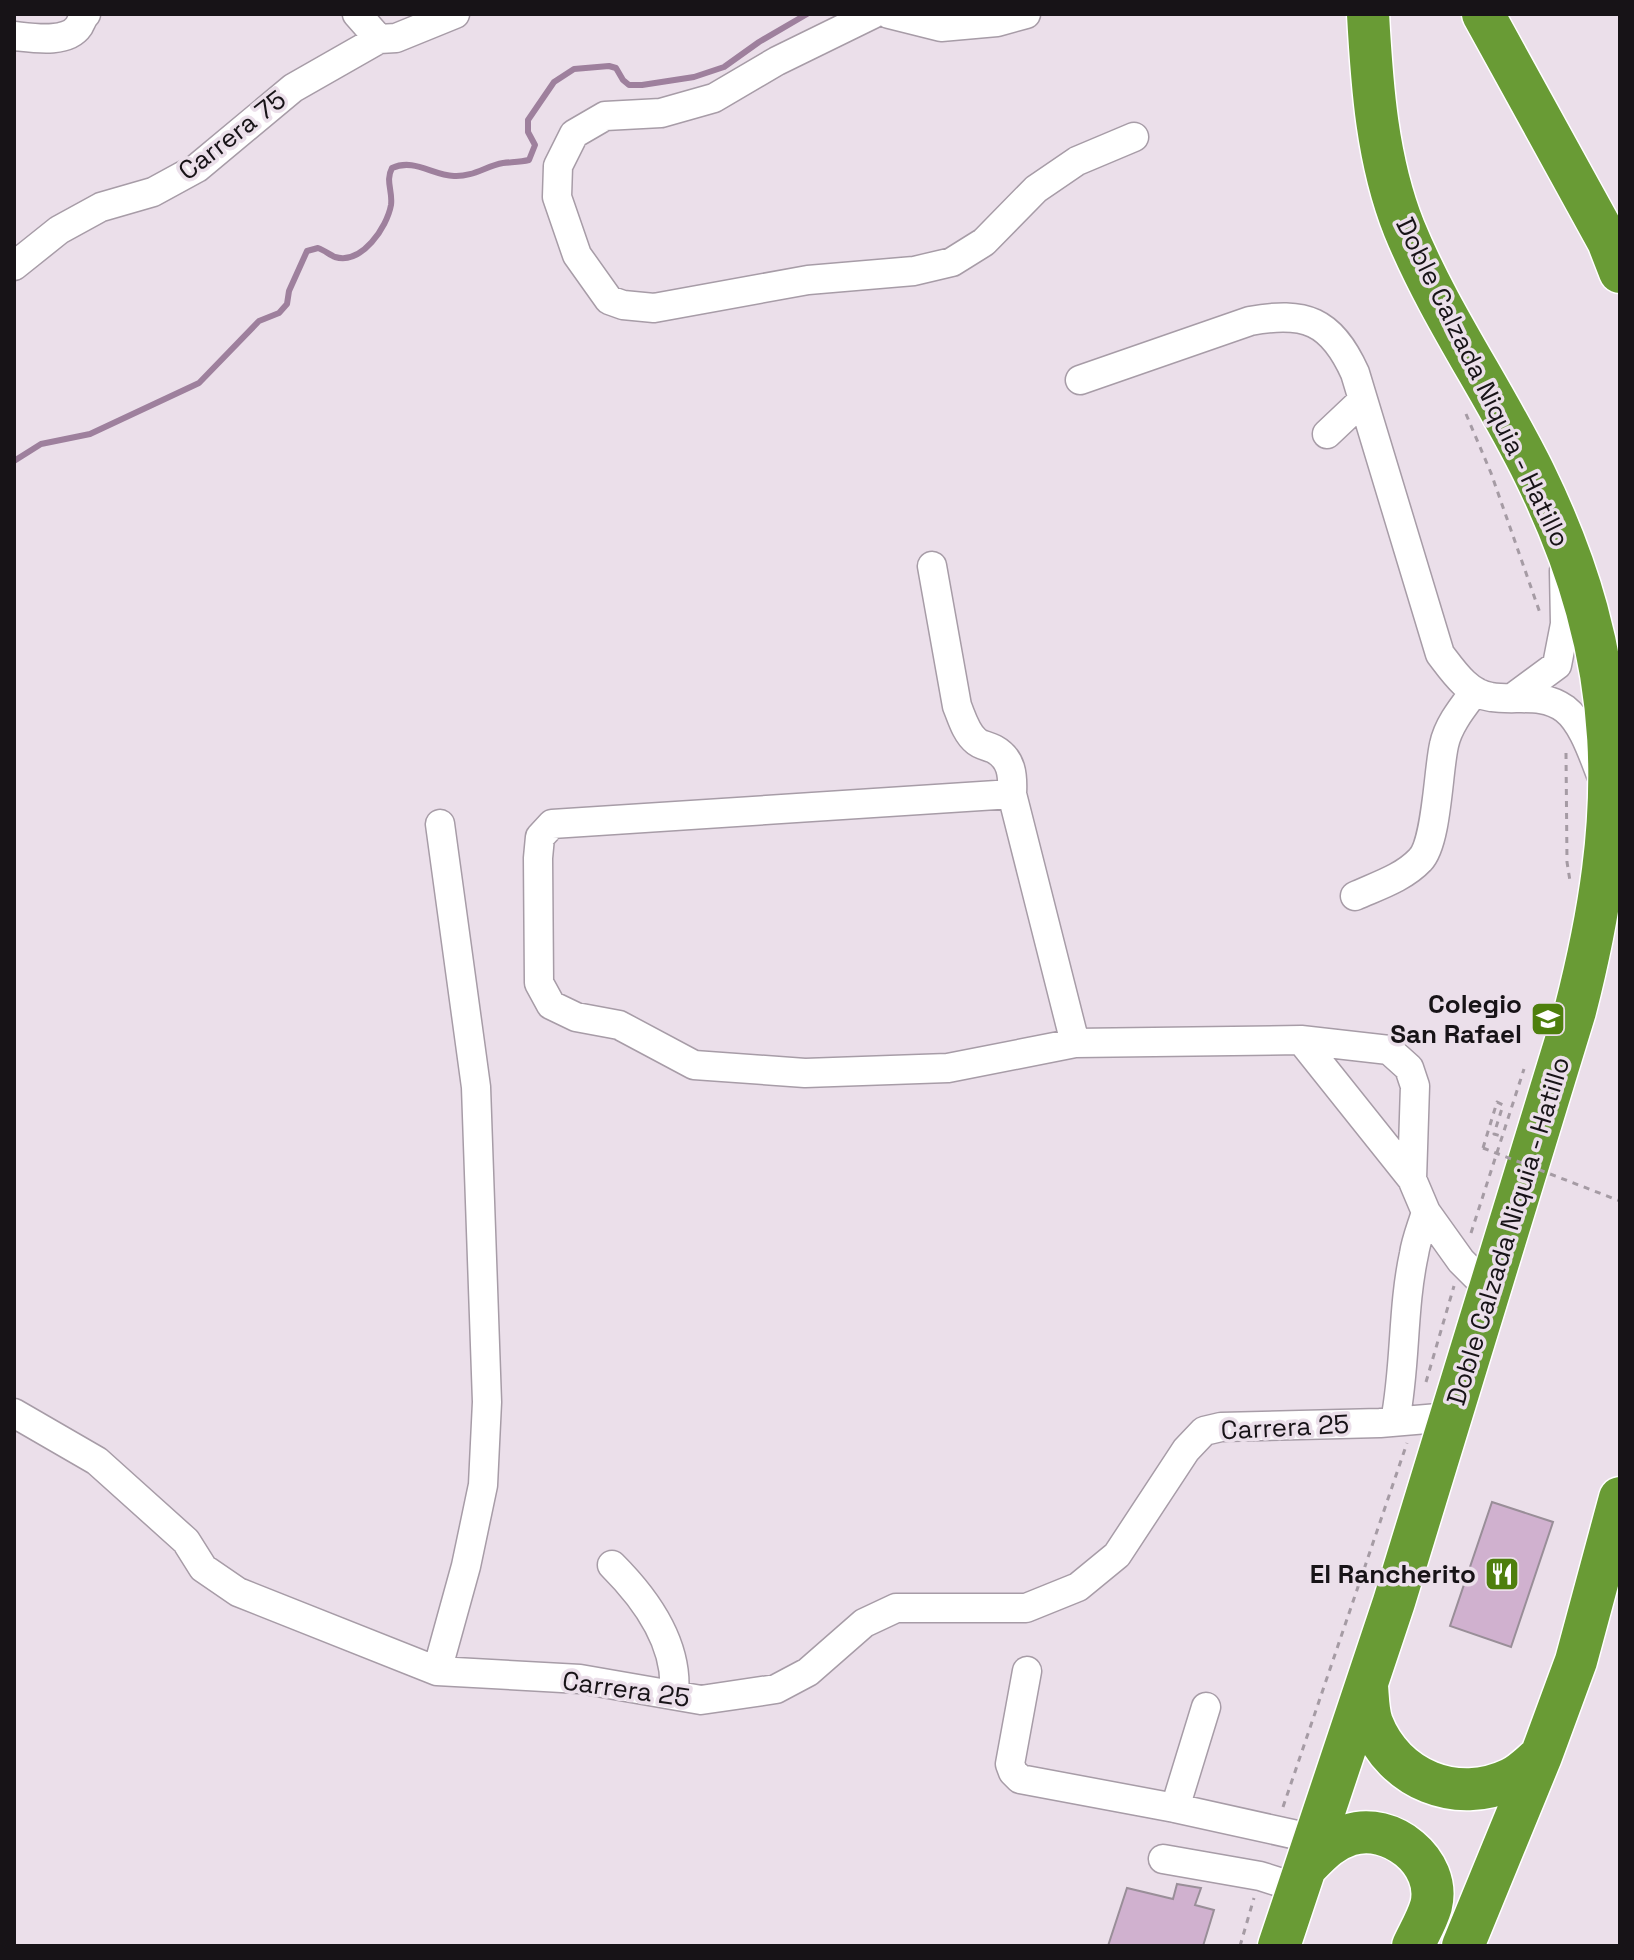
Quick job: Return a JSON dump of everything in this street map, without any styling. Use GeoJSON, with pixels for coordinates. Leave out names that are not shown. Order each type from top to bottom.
{"type":"FeatureCollection","features":[{"type":"Feature","properties":{"kind":"highway","name":"Doble Calzada Niquia - Hatillo"},"geometry":{"type":"LineString","coordinates":[[1279,1946],[1291,1861],[1367,1686],[1420,1419],[1575,1011],[1593,943],[1604,877],[1611,800],[1603,674],[1585,602],[1563,539],[1528,462],[1429,282],[1403,226],[1384,160],[1374,105],[1368,14]]}},
{"type":"Feature","properties":{"kind":"highway"},"geometry":{"type":"LineString","coordinates":[[1483,14],[1608,241],[1620,272]]}},
{"type":"Feature","properties":{"kind":"highway"},"geometry":{"type":"LineString","coordinates":[[1463,1946],[1541,1756],[1576,1661],[1620,1498]]}},
{"type":"Feature","properties":{"kind":"highway"},"geometry":{"type":"LineString","coordinates":[[1367,1686],[1371,1721],[1387,1752],[1413,1776],[1445,1789],[1480,1790],[1514,1778],[1541,1756]]}},
{"type":"Feature","properties":{"kind":"highway"},"geometry":{"type":"LineString","coordinates":[[1291,1861],[1351,1834],[1388,1835],[1403,1842],[1416,1854],[1429,1876],[1432,1904],[1413,1946]]}},
{"type":"Feature","properties":{"kind":"street"},"geometry":{"type":"LineString","coordinates":[[14,36],[43,39],[68,34],[78,27],[86,14]]}},
{"type":"Feature","properties":{"kind":"street"},"geometry":{"type":"LineString","coordinates":[[357,14],[379,39]]}},
{"type":"Feature","properties":{"kind":"street","name":"Carrera 75"},"geometry":{"type":"LineString","coordinates":[[14,266],[59,230],[101,207],[153,192],[197,168],[293,88],[379,39],[396,38],[455,14]]}},
{"type":"Feature","properties":{"kind":"street"},"geometry":{"type":"LineString","coordinates":[[873,14],[777,61],[714,98],[661,113],[605,116],[574,134],[558,166],[557,197],[577,255],[609,300],[623,305],[654,308],[808,280],[914,271],[952,262],[984,242],[1036,189],[1077,161],[1134,137]]}},
{"type":"Feature","properties":{"kind":"street"},"geometry":{"type":"LineString","coordinates":[[889,14],[941,27],[997,22],[1026,14]]}},
{"type":"Feature","properties":{"kind":"street"},"geometry":{"type":"LineString","coordinates":[[1080,380],[1250,321],[1279,316],[1302,317],[1325,328],[1345,350],[1355,373],[1440,654],[1459,678],[1475,691],[1491,697],[1547,700],[1566,710],[1590,749],[1611,800]]}},
{"type":"Feature","properties":{"kind":"street"},"geometry":{"type":"LineString","coordinates":[[1327,434],[1363,400]]}},
{"type":"Feature","properties":{"kind":"street"},"geometry":{"type":"LineString","coordinates":[[1515,696],[1557,665],[1565,624],[1563,539]]}},
{"type":"Feature","properties":{"kind":"street"},"geometry":{"type":"LineString","coordinates":[[932,566],[957,706],[976,742],[995,749],[1008,760],[1013,775],[1012,794],[1075,1043]]}},
{"type":"Feature","properties":{"kind":"street"},"geometry":{"type":"LineString","coordinates":[[1355,896],[1396,878],[1423,858],[1431,831],[1444,742],[1458,712],[1475,691]]}},
{"type":"Feature","properties":{"kind":"street"},"geometry":{"type":"LineString","coordinates":[[1012,794],[552,824],[540,837],[538,858],[539,983],[551,1005],[576,1017],[619,1025],[694,1065],[805,1073],[948,1068],[1075,1043],[1301,1040],[1389,1050],[1409,1068],[1415,1086],[1412,1179]]}},
{"type":"Feature","properties":{"kind":"street"},"geometry":{"type":"LineString","coordinates":[[437,1671],[466,1566],[483,1485],[487,1402],[476,1087],[440,824]]}},
{"type":"Feature","properties":{"kind":"street"},"geometry":{"type":"LineString","coordinates":[[1301,1040],[1412,1179],[1426,1212],[1476,1276]]}},
{"type":"Feature","properties":{"kind":"street"},"geometry":{"type":"LineString","coordinates":[[1420,1419],[1401,1393],[1410,1277],[1426,1212]]}},
{"type":"Feature","properties":{"kind":"street","name":"Carrera 25"},"geometry":{"type":"LineString","coordinates":[[14,1413],[97,1461],[186,1541],[203,1568],[238,1592],[437,1671],[580,1679],[701,1700],[776,1689],[808,1672],[864,1623],[896,1608],[1026,1608],[1078,1587],[1117,1555],[1186,1450],[1204,1431],[1221,1427],[1420,1419]]}},
{"type":"Feature","properties":{"kind":"street"},"geometry":{"type":"LineString","coordinates":[[612,1565],[637,1590],[652,1611],[674,1672],[674,1695]]}},
{"type":"Feature","properties":{"kind":"street"},"geometry":{"type":"LineString","coordinates":[[1027,1671],[1010,1764],[1020,1779],[1175,1808],[1291,1861]]}},
{"type":"Feature","properties":{"kind":"street"},"geometry":{"type":"LineString","coordinates":[[1175,1808],[1206,1707]]}},
{"type":"Feature","properties":{"kind":"street"},"geometry":{"type":"LineString","coordinates":[[1163,1859],[1291,1861]]}},
{"type":"Feature","properties":{"kind":"path"},"geometry":{"type":"LineString","coordinates":[[1461,402],[1491,473],[1541,613]]}},
{"type":"Feature","properties":{"kind":"path"},"geometry":{"type":"LineString","coordinates":[[1566,710],[1567,862],[1570,884]]}},
{"type":"Feature","properties":{"kind":"path"},"geometry":{"type":"LineString","coordinates":[[1240,1946],[1291,1861],[1420,1419],[1476,1276],[1501,1136],[1529,1056]]}},
{"type":"Feature","properties":{"kind":"path"},"geometry":{"type":"LineString","coordinates":[[1501,1136],[1494,1134],[1503,1105],[1497,1102],[1483,1148],[1620,1201]]}},
{"type":"Feature","properties":{"kind":"building","name":"El Rancherito"},"geometry":{"type":"Polygon","coordinates":[[[1492,1502],[1553,1522],[1511,1647],[1450,1626],[1492,1502]]]}},
{"type":"Feature","properties":{"kind":"building"},"geometry":{"type":"Polygon","coordinates":[[[1177,1884],[1201,1888],[1195,1905],[1214,1910],[1203,1946],[1108,1946],[1127,1888],[1173,1899],[1177,1884]]]}},
{"type":"Feature","properties":{"kind":"waterway"},"geometry":{"type":"LineString","coordinates":[[14,461],[41,444],[90,434],[199,383],[259,321],[279,313],[287,304],[289,291],[307,251],[318,248],[335,257],[345,258],[364,250],[372,242],[389,214],[389,177],[392,168],[408,165],[461,176],[503,163],[529,160],[535,145],[528,132],[528,120],[554,82],[574,69],[616,68],[629,85],[694,77],[724,67],[807,14]]}},
{"type":"Feature","properties":{"kind":"place","name":"Colegio San Rafael"},"geometry":{"type":"Point","coordinates":[1548,1019]}},
{"type":"Feature","properties":{"kind":"place","name":"El Rancherito"},"geometry":{"type":"Point","coordinates":[1502,1574]}}]}
